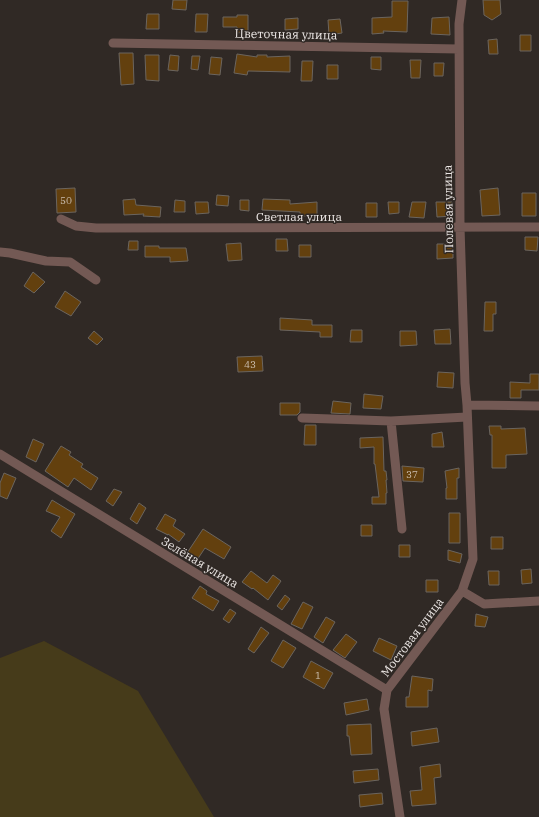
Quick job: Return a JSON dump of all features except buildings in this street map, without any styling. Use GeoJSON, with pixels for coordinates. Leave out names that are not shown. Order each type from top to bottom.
{"type":"FeatureCollection","features":[{"type":"Feature","properties":{"kind":"street","name":"Полевая улица"},"geometry":{"type":"LineString","coordinates":[[462,0],[459,24],[460,227],[473,559],[462,591]]}},
{"type":"Feature","properties":{"kind":"street","name":"Цветочная улица"},"geometry":{"type":"LineString","coordinates":[[113,43],[460,49]]}},
{"type":"Feature","properties":{"kind":"street","name":"Светлая улица"},"geometry":{"type":"LineString","coordinates":[[61,219],[76,226],[96,228],[539,227]]}},
{"type":"Feature","properties":{"kind":"street"},"geometry":{"type":"LineString","coordinates":[[0,252],[46,261],[70,262],[96,280]]}},
{"type":"Feature","properties":{"kind":"street"},"geometry":{"type":"LineString","coordinates":[[467,405],[539,406]]}},
{"type":"Feature","properties":{"kind":"street"},"geometry":{"type":"LineString","coordinates":[[302,418],[390,421],[467,417]]}},
{"type":"Feature","properties":{"kind":"street"},"geometry":{"type":"LineString","coordinates":[[390,421],[402,530]]}},
{"type":"Feature","properties":{"kind":"street","name":"Зелёная улица"},"geometry":{"type":"LineString","coordinates":[[0,454],[386,690]]}},
{"type":"Feature","properties":{"kind":"street"},"geometry":{"type":"LineString","coordinates":[[462,591],[484,604],[539,601]]}},
{"type":"Feature","properties":{"kind":"street","name":"Мостовая улица"},"geometry":{"type":"LineString","coordinates":[[400,817],[384,709],[386,690],[462,591]]}},
{"type":"Feature","properties":{"kind":"shaded area"},"geometry":{"type":"Polygon","coordinates":[[[44,641],[138,691],[214,817],[0,817],[0,658],[44,641]]]}}]}
